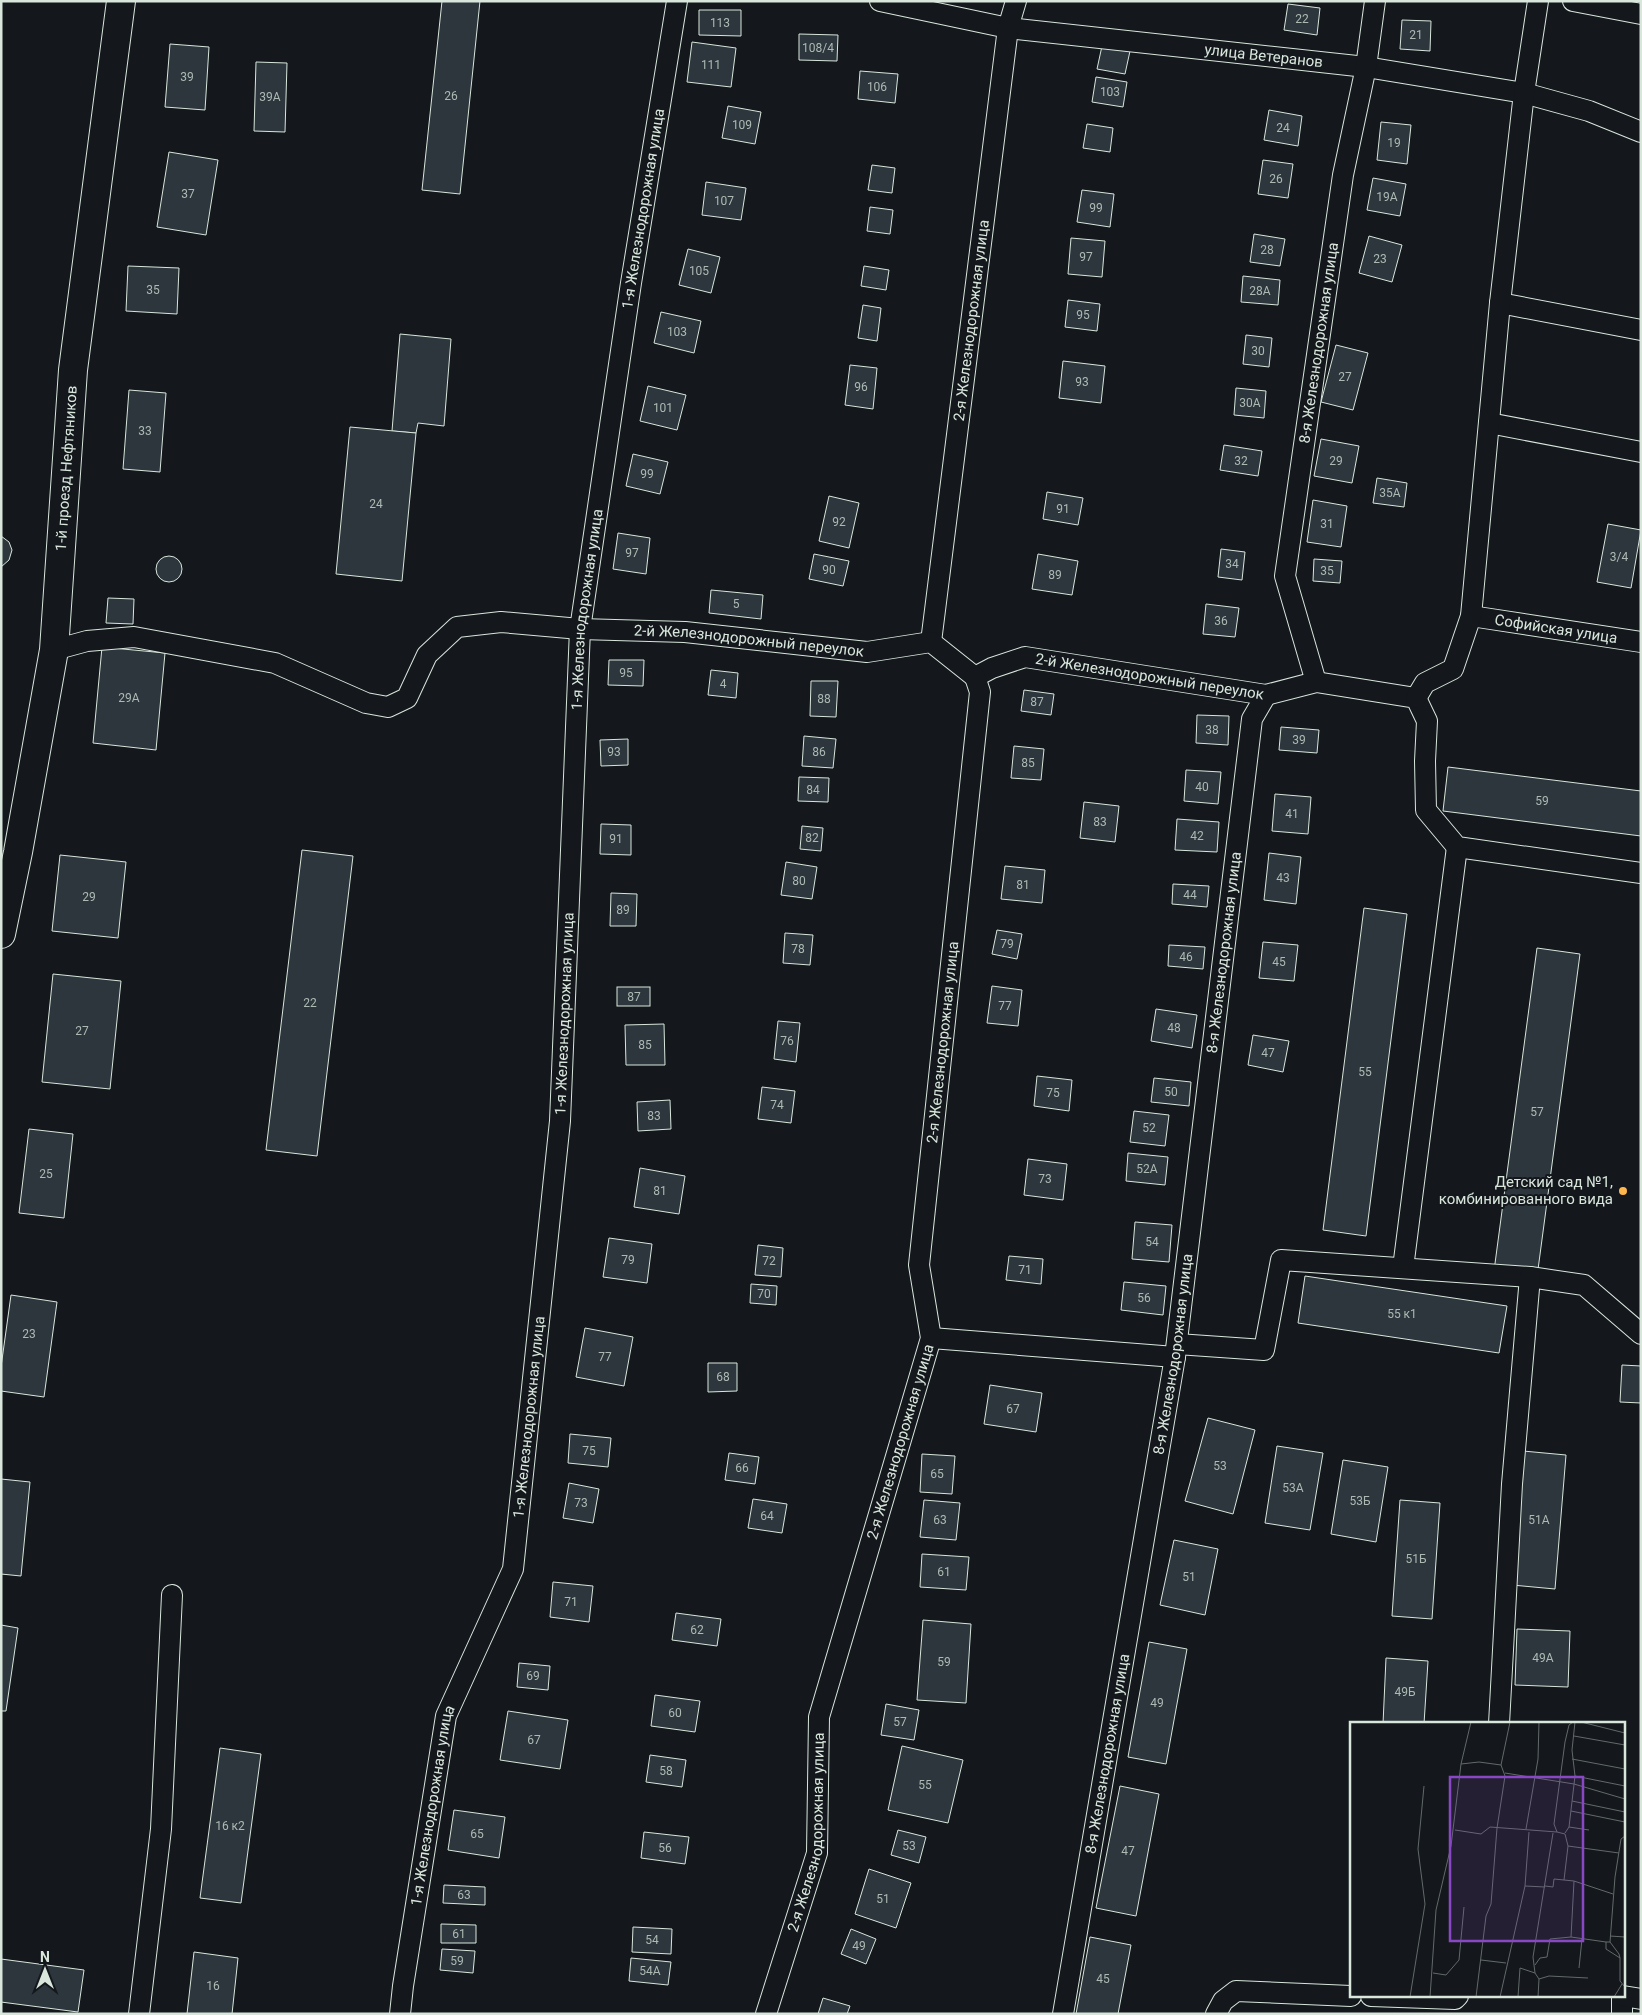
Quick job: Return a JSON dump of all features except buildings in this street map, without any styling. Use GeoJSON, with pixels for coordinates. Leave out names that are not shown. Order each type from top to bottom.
{"type":"FeatureCollection","features":[{"type":"Feature","properties":{"kind":"street","name":"1-й проезд Нефтяников"},"geometry":{"type":"LineString","coordinates":[[1,934],[18,852],[54,650],[73,370],[121,1]]}},
{"type":"Feature","properties":{"kind":"street","name":"1-я Железнодорожная улица"},"geometry":{"type":"LineString","coordinates":[[400,2014],[446,1716],[513,1569],[560,1121],[580,629],[631,283],[677,1]]}},
{"type":"Feature","properties":{"kind":"street","name":"улица Ветеранов"},"geometry":{"type":"LineString","coordinates":[[880,1],[1008,28],[1366,67],[1524,93],[1589,111],[1641,132]]}},
{"type":"Feature","properties":{"kind":"street","name":"2-я Железнодорожная улица"},"geometry":{"type":"LineString","coordinates":[[931,642],[1008,28],[1016,1]]}},
{"type":"Feature","properties":{"kind":"street","name":"8-я Железнодорожная улица"},"geometry":{"type":"LineString","coordinates":[[1316,682],[1284,576],[1342,175],[1366,67],[1375,1]]}},
{"type":"Feature","properties":{"kind":"street"},"geometry":{"type":"LineString","coordinates":[[1538,1],[1524,93],[1500,303],[1471,616],[1453,670],[1425,683],[1416,698],[1427,720],[1425,761],[1426,810],[1457,847],[1641,872]]}},
{"type":"Feature","properties":{"kind":"street"},"geometry":{"type":"LineString","coordinates":[[1574,1],[1641,14]]}},
{"type":"Feature","properties":{"kind":"street"},"geometry":{"type":"LineString","coordinates":[[1500,303],[1641,330]]}},
{"type":"Feature","properties":{"kind":"street"},"geometry":{"type":"LineString","coordinates":[[1489,423],[1641,452]]}},
{"type":"Feature","properties":{"kind":"street","name":"Софийская улица"},"geometry":{"type":"LineString","coordinates":[[1471,616],[1641,642]]}},
{"type":"Feature","properties":{"kind":"street","name":"2-й Железнодорожный переулок"},"geometry":{"type":"LineString","coordinates":[[54,650],[87,641],[134,637],[275,664],[366,702],[388,707],[407,698],[427,655],[457,627],[501,622],[580,629],[685,632],[867,652],[931,642]]}},
{"type":"Feature","properties":{"kind":"street"},"geometry":{"type":"LineString","coordinates":[[931,642],[975,677]]}},
{"type":"Feature","properties":{"kind":"street","name":"2-й Железнодорожный переулок"},"geometry":{"type":"LineString","coordinates":[[975,677],[992,668],[1025,657],[1266,695],[1316,682],[1416,698]]}},
{"type":"Feature","properties":{"kind":"street","name":"2-я Железнодорожная улица"},"geometry":{"type":"LineString","coordinates":[[766,2014],[817,1853],[819,1717],[931,1338],[919,1265],[980,692],[975,677]]}},
{"type":"Feature","properties":{"kind":"street","name":"8-я Железнодорожная улица"},"geometry":{"type":"LineString","coordinates":[[1063,2014],[1176,1350],[1252,719],[1266,695]]}},
{"type":"Feature","properties":{"kind":"street"},"geometry":{"type":"LineString","coordinates":[[1403,1268],[1457,847]]}},
{"type":"Feature","properties":{"kind":"street"},"geometry":{"type":"LineString","coordinates":[[931,1338],[1176,1350],[1264,1350],[1282,1260],[1530,1277],[1584,1285],[1641,1334]]}},
{"type":"Feature","properties":{"kind":"street"},"geometry":{"type":"LineString","coordinates":[[1499,1722],[1512,1484],[1530,1277]]}},
{"type":"Feature","properties":{"kind":"street"},"geometry":{"type":"LineString","coordinates":[[139,2014],[161,1829],[172,1595]]}},
{"type":"Feature","properties":{"kind":"street"},"geometry":{"type":"LineString","coordinates":[[1216,2014],[1223,2001],[1236,1991],[1350,1996]]}},
{"type":"Feature","properties":{"kind":"street"},"geometry":{"type":"LineString","coordinates":[[1624,1996],[1641,1999]]}},
{"type":"Feature","properties":{"kind":"street"},"geometry":{"type":"LineString","coordinates":[[1426,1998],[1455,1998]]}},
{"type":"Feature","properties":{"kind":"street"},"geometry":{"type":"LineString","coordinates":[[1622,2014],[1623,1998]]}},
{"type":"Feature","properties":{"kind":"place","name":"Детский сад №1, комбинированного вида"},"geometry":{"type":"Point","coordinates":[1623,1191]}}]}
